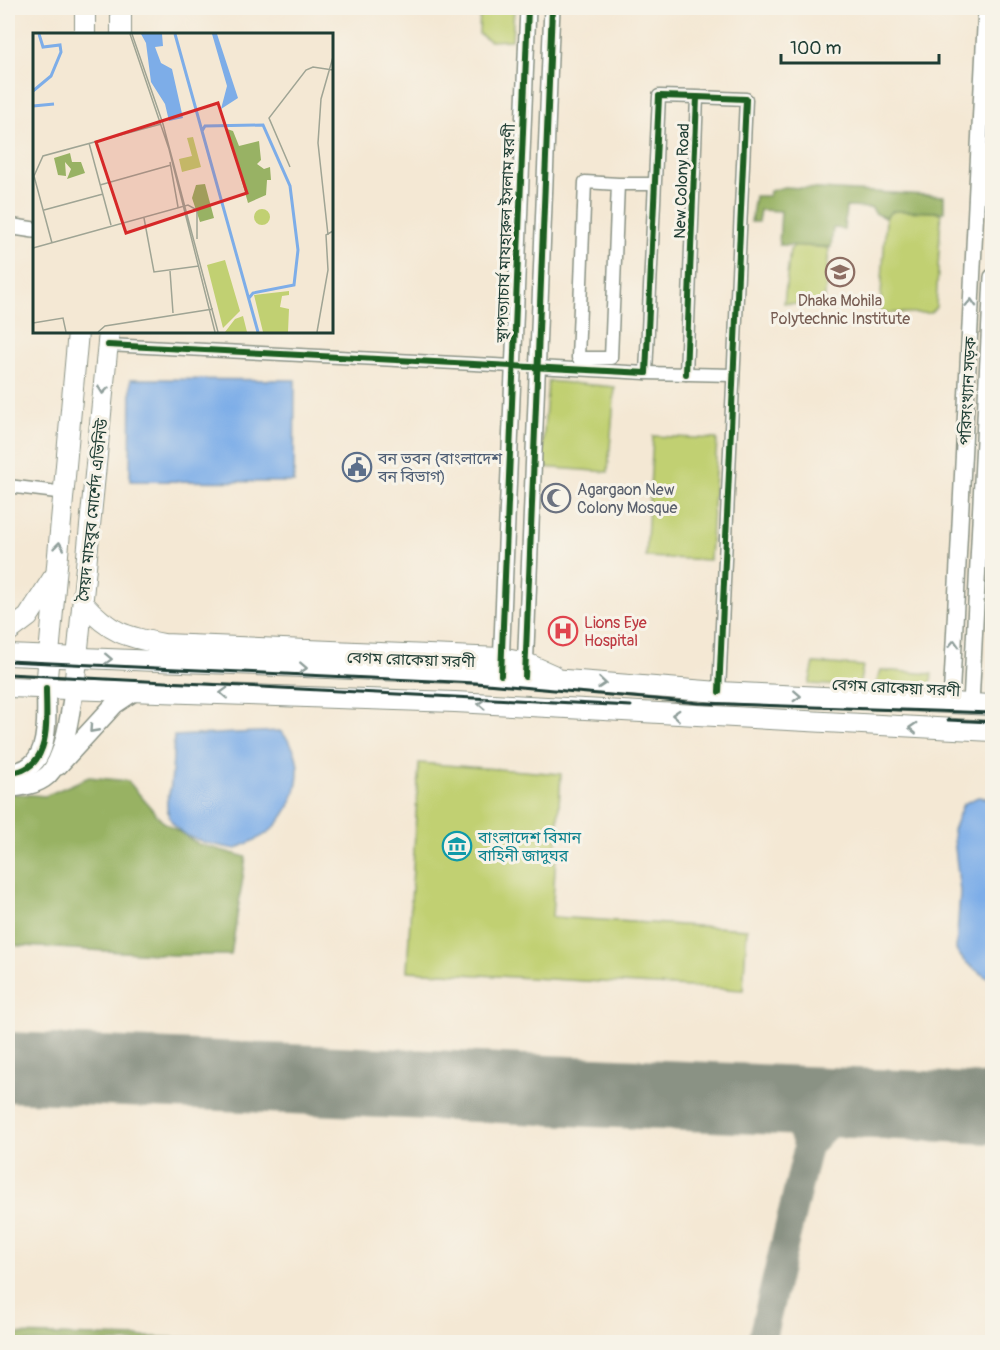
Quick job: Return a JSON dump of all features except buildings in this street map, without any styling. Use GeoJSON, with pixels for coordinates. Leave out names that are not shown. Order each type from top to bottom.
{"type":"FeatureCollection","features":[{"type":"Feature","properties":{"kind":"main road"},"geometry":{"type":"LineString","coordinates":[[85,8],[85,33]]}},
{"type":"Feature","properties":{"kind":"main road"},"geometry":{"type":"LineString","coordinates":[[121,8],[121,33]]}},
{"type":"Feature","properties":{"kind":"main road","name":"সৈয়দ মাহবুব মোর্শেদ এভিনিউ"},"geometry":{"type":"LineString","coordinates":[[46,688],[78,333]]}},
{"type":"Feature","properties":{"kind":"main road","name":"সৈয়দ মাহবুব মোর্শেদ এভিনিউ"},"geometry":{"type":"LineString","coordinates":[[74,689],[108,338]]}},
{"type":"Feature","properties":{"kind":"main road"},"geometry":{"type":"LineString","coordinates":[[8,632],[23,623],[37,606],[57,572]]}},
{"type":"Feature","properties":{"kind":"main road"},"geometry":{"type":"LineString","coordinates":[[83,603],[98,620],[121,635],[164,644],[501,667]]}},
{"type":"Feature","properties":{"kind":"main road","name":"বেগম রোকেয়া সরণী"},"geometry":{"type":"LineString","coordinates":[[8,655],[501,667],[525,670],[561,680],[719,692],[993,705]]}},
{"type":"Feature","properties":{"kind":"main road"},"geometry":{"type":"LineString","coordinates":[[8,687],[455,702],[717,718],[993,731]]}},
{"type":"Feature","properties":{"kind":"main road"},"geometry":{"type":"LineString","coordinates":[[8,773],[31,765],[41,752],[46,734],[46,688]]}},
{"type":"Feature","properties":{"kind":"main road"},"geometry":{"type":"LineString","coordinates":[[48,775],[62,744],[74,689]]}},
{"type":"Feature","properties":{"kind":"main road"},"geometry":{"type":"LineString","coordinates":[[8,788],[33,784],[48,775],[114,704],[136,690]]}},
{"type":"Feature","properties":{"kind":"main road"},"geometry":{"type":"LineString","coordinates":[[717,718],[719,692]]}},
{"type":"Feature","properties":{"kind":"main road"},"geometry":{"type":"LineString","coordinates":[[959,730],[961,704]]}},
{"type":"Feature","properties":{"kind":"street","name":"স্থাপত্যাচার্য মাযহারুল ইসলাম স্বরণী"},"geometry":{"type":"LineString","coordinates":[[501,667],[528,8]]}},
{"type":"Feature","properties":{"kind":"street"},"geometry":{"type":"LineString","coordinates":[[525,670],[552,8]]}},
{"type":"Feature","properties":{"kind":"street","name":"পরিসংখ্যান সড়ক"},"geometry":{"type":"LineString","coordinates":[[961,704],[986,8]]}},
{"type":"Feature","properties":{"kind":"street","name":"New Colony Road"},"geometry":{"type":"LineString","coordinates":[[646,373],[659,96],[698,97],[686,374]]}},
{"type":"Feature","properties":{"kind":"street","name":"New Colony Road"},"geometry":{"type":"LineString","coordinates":[[694,189],[698,97],[746,99],[719,692]]}},
{"type":"Feature","properties":{"kind":"street"},"geometry":{"type":"LineString","coordinates":[[523,119],[547,119]]}},
{"type":"Feature","properties":{"kind":"street","name":"New Colony Road"},"geometry":{"type":"LineString","coordinates":[[618,184],[611,358],[578,358],[585,182],[654,184]]}},
{"type":"Feature","properties":{"kind":"street"},"geometry":{"type":"LineString","coordinates":[[8,226],[33,230]]}},
{"type":"Feature","properties":{"kind":"street"},"geometry":{"type":"LineString","coordinates":[[961,704],[993,277]]}},
{"type":"Feature","properties":{"kind":"street"},"geometry":{"type":"LineString","coordinates":[[108,338],[513,366],[732,375]]}},
{"type":"Feature","properties":{"kind":"street"},"geometry":{"type":"LineString","coordinates":[[8,486],[65,493]]}},
{"type":"Feature","properties":{"kind":"green space"},"geometry":{"type":"Polygon","coordinates":[[[480,8],[514,8],[512,40],[490,41],[479,34],[480,8]]]}},
{"type":"Feature","properties":{"kind":"green space"},"geometry":{"type":"Polygon","coordinates":[[[784,187],[944,196],[944,212],[892,211],[885,218],[875,213],[872,208],[846,207],[844,229],[833,228],[831,247],[779,245],[781,211],[760,210],[758,222],[751,222],[755,196],[769,196],[770,191],[784,187]]]}},
{"type":"Feature","properties":{"kind":"green space"},"geometry":{"type":"Polygon","coordinates":[[[895,211],[941,214],[936,307],[930,313],[887,313],[880,310],[886,219],[888,214],[895,211]]]}},
{"type":"Feature","properties":{"kind":"green space"},"geometry":{"type":"Polygon","coordinates":[[[795,245],[829,248],[824,307],[784,303],[790,250],[795,245]]]}},
{"type":"Feature","properties":{"kind":"green space"},"geometry":{"type":"Polygon","coordinates":[[[548,381],[615,387],[608,472],[541,467],[548,381]]]}},
{"type":"Feature","properties":{"kind":"green space"},"geometry":{"type":"Polygon","coordinates":[[[653,436],[717,439],[710,560],[646,557],[653,436]]]}},
{"type":"Feature","properties":{"kind":"green space"},"geometry":{"type":"Polygon","coordinates":[[[814,663],[863,666],[859,687],[809,684],[814,663]]]}},
{"type":"Feature","properties":{"kind":"green space"},"geometry":{"type":"Polygon","coordinates":[[[880,670],[932,674],[930,692],[875,689],[880,670]]]}},
{"type":"Feature","properties":{"kind":"green space"},"geometry":{"type":"Polygon","coordinates":[[[419,763],[561,774],[552,917],[747,929],[743,990],[407,971],[419,763]]]}},
{"type":"Feature","properties":{"kind":"green space"},"geometry":{"type":"Polygon","coordinates":[[[89,777],[128,781],[162,821],[198,844],[246,857],[231,955],[172,955],[8,945],[8,793],[45,796],[89,777]]]}},
{"type":"Feature","properties":{"kind":"green space"},"geometry":{"type":"Polygon","coordinates":[[[8,1334],[357,1342],[8,1342],[8,1334]]]}},
{"type":"Feature","properties":{"kind":"water"},"geometry":{"type":"Polygon","coordinates":[[[131,379],[295,380],[294,482],[130,481],[131,379]]]}},
{"type":"Feature","properties":{"kind":"water"},"geometry":{"type":"Polygon","coordinates":[[[280,731],[290,742],[295,755],[298,768],[297,782],[288,809],[270,831],[236,849],[213,845],[190,837],[173,823],[168,813],[167,801],[171,785],[174,736],[280,731]]]}},
{"type":"Feature","properties":{"kind":"water"},"geometry":{"type":"Polygon","coordinates":[[[978,797],[992,799],[992,977],[986,977],[964,961],[956,950],[960,892],[953,830],[963,804],[978,797]]]}},
{"type":"Feature","properties":{"kind":"taxiway"},"geometry":{"type":"LineString","coordinates":[[761,1342],[808,1146],[797,1119],[773,1100]]}},
{"type":"Feature","properties":{"kind":"taxiway"},"geometry":{"type":"LineString","coordinates":[[808,1146],[832,1121],[862,1103]]}},
{"type":"Feature","properties":{"kind":"runway"},"geometry":{"type":"LineString","coordinates":[[8,1067],[992,1109]]}},
{"type":"Feature","properties":{"kind":"railway"},"geometry":{"type":"LineString","coordinates":[[8,661],[476,683],[699,703],[992,713]]}},
{"type":"Feature","properties":{"kind":"railway"},"geometry":{"type":"LineString","coordinates":[[8,674],[631,706]]}},
{"type":"Feature","properties":{"kind":"railway"},"geometry":{"type":"LineString","coordinates":[[948,720],[992,722]]}},
{"type":"Feature","properties":{"kind":"cycle path"},"geometry":{"type":"LineString","coordinates":[[501,675],[528,8]]}},
{"type":"Feature","properties":{"kind":"cycle path"},"geometry":{"type":"LineString","coordinates":[[525,677],[552,8]]}},
{"type":"Feature","properties":{"kind":"cycle path"},"geometry":{"type":"LineString","coordinates":[[108,345],[646,373],[659,96],[697,97],[686,374],[697,97],[746,99],[719,692]]}},
{"type":"Feature","properties":{"kind":"cycle path"},"geometry":{"type":"LineString","coordinates":[[8,773],[23,770],[40,754],[46,728],[46,688]]}},
{"type":"Feature","properties":{"kind":"place","name":"Dhaka Mohila Polytechnic Institute"},"geometry":{"type":"Point","coordinates":[840,272]}},
{"type":"Feature","properties":{"kind":"place","name":"বন ভবন (বাংলাদেশ বন বিভাগ)"},"geometry":{"type":"Point","coordinates":[357,467]}},
{"type":"Feature","properties":{"kind":"place","name":"Agargaon New Colony Mosque"},"geometry":{"type":"Point","coordinates":[556,498]}},
{"type":"Feature","properties":{"kind":"place","name":"Lions Eye Hospital"},"geometry":{"type":"Point","coordinates":[563,631]}},
{"type":"Feature","properties":{"kind":"place","name":"বাংলাদেশ বিমান বাহিনী জাদুঘর"},"geometry":{"type":"Point","coordinates":[457,846]}}]}
